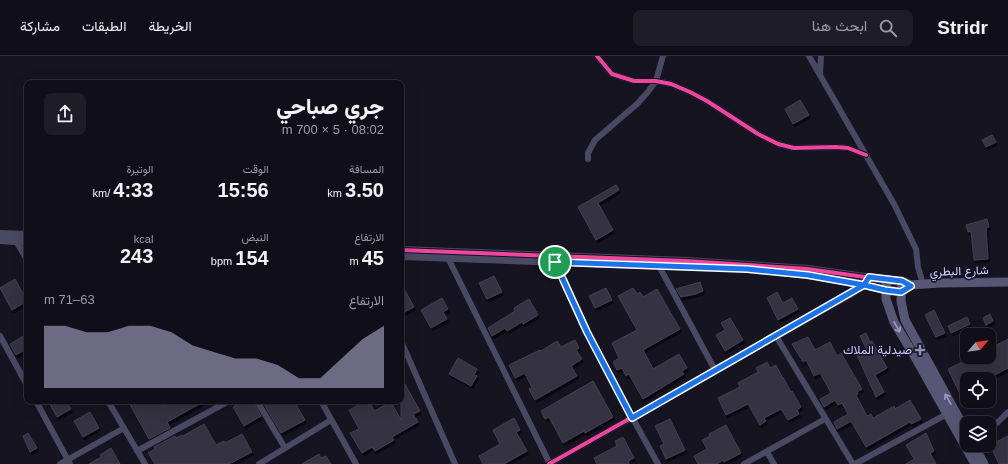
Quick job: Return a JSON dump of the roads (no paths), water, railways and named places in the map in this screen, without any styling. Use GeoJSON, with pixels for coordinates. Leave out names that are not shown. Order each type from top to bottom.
{"type":"FeatureCollection","features":[{"type":"Feature","properties":{"kind":"main road"},"geometry":{"type":"LineString","coordinates":[[885,290],[901,292],[911,286],[902,281],[886,280],[885,290],[888,309],[975,464]]}},
{"type":"Feature","properties":{"kind":"main road"},"geometry":{"type":"LineString","coordinates":[[902,281],[902,311],[905,320],[960,420]]}},
{"type":"Feature","properties":{"kind":"main road","name":"شارع البطري"},"geometry":{"type":"LineString","coordinates":[[911,286],[954,282],[1008,282]]}},
{"type":"Feature","properties":{"kind":"main road"},"geometry":{"type":"LineString","coordinates":[[978,452],[984,464]]}},
{"type":"Feature","properties":{"kind":"street"},"geometry":{"type":"LineString","coordinates":[[597,56],[612,74],[634,81],[656,81],[671,84],[690,92],[758,134],[778,144],[794,148],[848,148],[866,155]]}},
{"type":"Feature","properties":{"kind":"street"},"geometry":{"type":"LineString","coordinates":[[588,159],[588,153],[595,140],[648,94],[656,81],[663,56]]}},
{"type":"Feature","properties":{"kind":"street"},"geometry":{"type":"LineString","coordinates":[[809,56],[894,204],[916,250],[918,267],[923,284]]}},
{"type":"Feature","properties":{"kind":"street"},"geometry":{"type":"LineString","coordinates":[[820,74],[821,56]]}},
{"type":"Feature","properties":{"kind":"street"},"geometry":{"type":"LineString","coordinates":[[0,234],[24,235]]}},
{"type":"Feature","properties":{"kind":"street"},"geometry":{"type":"LineString","coordinates":[[0,240],[24,242]]}},
{"type":"Feature","properties":{"kind":"street"},"geometry":{"type":"LineString","coordinates":[[16,241],[24,255]]}},
{"type":"Feature","properties":{"kind":"street"},"geometry":{"type":"LineString","coordinates":[[404,250],[686,260],[808,269],[886,280]]}},
{"type":"Feature","properties":{"kind":"street"},"geometry":{"type":"LineString","coordinates":[[404,256],[747,269],[808,275],[885,290]]}},
{"type":"Feature","properties":{"kind":"street"},"geometry":{"type":"LineString","coordinates":[[448,258],[550,464],[864,285],[869,277]]}},
{"type":"Feature","properties":{"kind":"street"},"geometry":{"type":"LineString","coordinates":[[555,262],[587,332],[658,464]]}},
{"type":"Feature","properties":{"kind":"street"},"geometry":{"type":"LineString","coordinates":[[659,266],[715,370]]}},
{"type":"Feature","properties":{"kind":"street"},"geometry":{"type":"LineString","coordinates":[[0,336],[24,380]]}},
{"type":"Feature","properties":{"kind":"street"},"geometry":{"type":"LineString","coordinates":[[776,336],[825,419],[854,464],[947,414]]}},
{"type":"Feature","properties":{"kind":"street"},"geometry":{"type":"LineString","coordinates":[[404,349],[455,464]]}},
{"type":"Feature","properties":{"kind":"street"},"geometry":{"type":"LineString","coordinates":[[38,404],[69,462]]}},
{"type":"Feature","properties":{"kind":"street"},"geometry":{"type":"LineString","coordinates":[[110,404],[145,464]]}},
{"type":"Feature","properties":{"kind":"street"},"geometry":{"type":"LineString","coordinates":[[137,451],[223,404]]}},
{"type":"Feature","properties":{"kind":"street"},"geometry":{"type":"LineString","coordinates":[[259,404],[285,448]]}},
{"type":"Feature","properties":{"kind":"street"},"geometry":{"type":"LineString","coordinates":[[323,404],[356,464]]}},
{"type":"Feature","properties":{"kind":"street"},"geometry":{"type":"LineString","coordinates":[[996,423],[1008,412]]}},
{"type":"Feature","properties":{"kind":"street"},"geometry":{"type":"LineString","coordinates":[[744,464],[825,419]]}},
{"type":"Feature","properties":{"kind":"street"},"geometry":{"type":"LineString","coordinates":[[259,464],[332,420]]}},
{"type":"Feature","properties":{"kind":"street"},"geometry":{"type":"LineString","coordinates":[[60,464],[69,462],[124,428]]}},
{"type":"Feature","properties":{"kind":"street"},"geometry":{"type":"LineString","coordinates":[[767,452],[774,464]]}},
{"type":"Feature","properties":{"kind":"place","name":"صيدلية الملاك"},"geometry":{"type":"Point","coordinates":[920,350]}}]}
